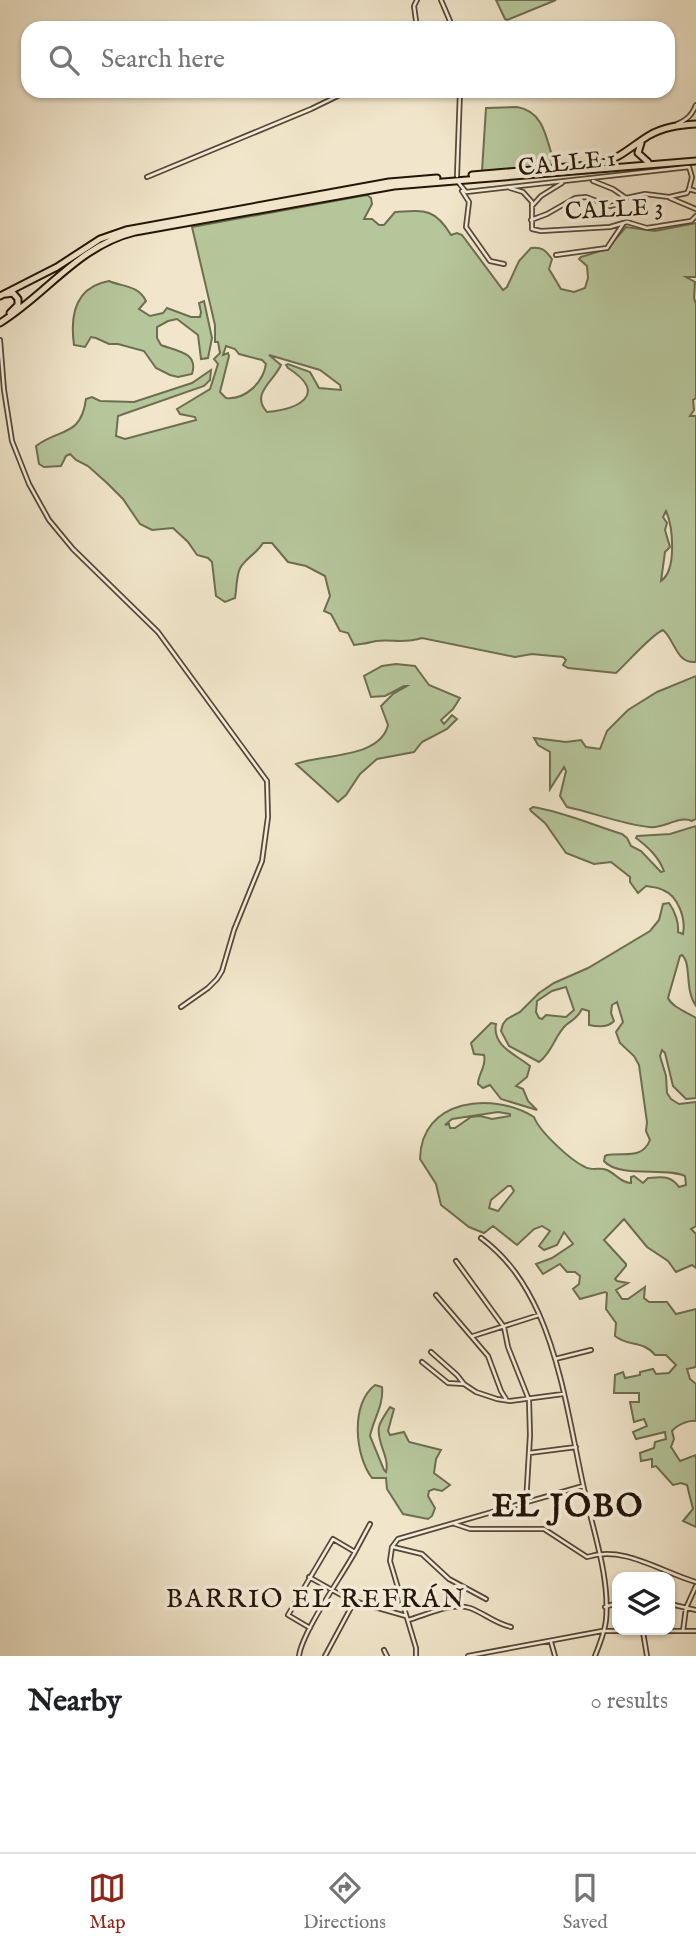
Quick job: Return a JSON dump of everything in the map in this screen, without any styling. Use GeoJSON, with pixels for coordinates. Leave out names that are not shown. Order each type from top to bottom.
{"type":"FeatureCollection","features":[{"type":"Feature","properties":{"kind":"highway"},"geometry":{"type":"LineString","coordinates":[[0,322],[14,314],[84,254],[126,234],[382,188],[458,182],[600,164],[620,156],[656,131],[696,124]]}},
{"type":"Feature","properties":{"kind":"highway"},"geometry":{"type":"LineString","coordinates":[[642,140],[638,153],[652,164]]}},
{"type":"Feature","properties":{"kind":"highway"},"geometry":{"type":"LineString","coordinates":[[2,295],[57,267],[100,240],[133,229],[389,182],[458,182],[470,178],[696,161]]}},
{"type":"Feature","properties":{"kind":"highway"},"geometry":{"type":"LineString","coordinates":[[0,322],[19,302],[15,295],[2,295]]}},
{"type":"Feature","properties":{"kind":"street"},"geometry":{"type":"LineString","coordinates":[[417,0],[414,6],[417,21]]}},
{"type":"Feature","properties":{"kind":"street"},"geometry":{"type":"LineString","coordinates":[[441,0],[450,21]]}},
{"type":"Feature","properties":{"kind":"street"},"geometry":{"type":"LineString","coordinates":[[147,177],[334,98]]}},
{"type":"Feature","properties":{"kind":"street"},"geometry":{"type":"LineString","coordinates":[[460,98],[458,182],[469,202],[466,227],[490,261],[504,264]]}},
{"type":"Feature","properties":{"kind":"street"},"geometry":{"type":"LineString","coordinates":[[670,127],[687,120],[696,105]]}},
{"type":"Feature","properties":{"kind":"street","name":"CALLE 1"},"geometry":{"type":"LineString","coordinates":[[458,182],[466,192],[689,167],[694,178]]}},
{"type":"Feature","properties":{"kind":"street"},"geometry":{"type":"LineString","coordinates":[[669,197],[687,193],[694,178]]}},
{"type":"Feature","properties":{"kind":"street"},"geometry":{"type":"LineString","coordinates":[[586,180],[596,181],[626,198]]}},
{"type":"Feature","properties":{"kind":"street"},"geometry":{"type":"LineString","coordinates":[[532,206],[541,196],[565,181]]}},
{"type":"Feature","properties":{"kind":"street"},"geometry":{"type":"LineString","coordinates":[[509,188],[523,192],[532,202],[531,220],[575,198],[586,197],[610,206],[619,204],[626,198],[645,194],[669,197],[696,209]]}},
{"type":"Feature","properties":{"kind":"street"},"geometry":{"type":"LineString","coordinates":[[689,189],[696,191]]}},
{"type":"Feature","properties":{"kind":"street","name":"CALLE 3"},"geometry":{"type":"LineString","coordinates":[[531,220],[531,229],[541,231],[623,225],[627,222],[648,228],[691,221],[696,216]]}},
{"type":"Feature","properties":{"kind":"street"},"geometry":{"type":"LineString","coordinates":[[556,255],[607,248],[623,225]]}},
{"type":"Feature","properties":{"kind":"street"},"geometry":{"type":"LineString","coordinates":[[0,340],[12,440],[29,484],[49,520],[73,549],[158,632],[267,781],[268,817],[262,861],[234,930],[222,971],[208,988],[180,1007]]}},
{"type":"Feature","properties":{"kind":"street"},"geometry":{"type":"LineString","coordinates":[[481,1238],[511,1264],[539,1315],[555,1359],[604,1580],[606,1621],[595,1656]]}},
{"type":"Feature","properties":{"kind":"street"},"geometry":{"type":"LineString","coordinates":[[456,1261],[504,1327],[508,1347],[528,1398],[526,1503]]}},
{"type":"Feature","properties":{"kind":"street"},"geometry":{"type":"LineString","coordinates":[[436,1295],[488,1356],[500,1391],[506,1399]]}},
{"type":"Feature","properties":{"kind":"street"},"geometry":{"type":"LineString","coordinates":[[473,1336],[539,1315]]}},
{"type":"Feature","properties":{"kind":"street"},"geometry":{"type":"LineString","coordinates":[[555,1359],[591,1350]]}},
{"type":"Feature","properties":{"kind":"street"},"geometry":{"type":"LineString","coordinates":[[431,1352],[464,1384],[476,1392],[497,1399],[563,1394]]}},
{"type":"Feature","properties":{"kind":"street"},"geometry":{"type":"LineString","coordinates":[[422,1362],[448,1383],[464,1384]]}},
{"type":"Feature","properties":{"kind":"street"},"geometry":{"type":"LineString","coordinates":[[529,1453],[576,1447]]}},
{"type":"Feature","properties":{"kind":"street"},"geometry":{"type":"LineString","coordinates":[[416,1656],[390,1561],[392,1547],[402,1537],[583,1486]]}},
{"type":"Feature","properties":{"kind":"street"},"geometry":{"type":"LineString","coordinates":[[299,1656],[310,1628],[370,1524]]}},
{"type":"Feature","properties":{"kind":"street"},"geometry":{"type":"LineString","coordinates":[[453,1524],[470,1529],[544,1529],[587,1557],[599,1553],[646,1562],[696,1584],[685,1608],[683,1631]]}},
{"type":"Feature","properties":{"kind":"street"},"geometry":{"type":"LineString","coordinates":[[310,1628],[289,1617],[309,1577],[333,1539],[355,1552]]}},
{"type":"Feature","properties":{"kind":"street"},"geometry":{"type":"LineString","coordinates":[[392,1547],[422,1555],[449,1579],[486,1599]]}},
{"type":"Feature","properties":{"kind":"street"},"geometry":{"type":"LineString","coordinates":[[309,1577],[354,1602],[407,1618],[458,1607],[471,1609],[495,1623],[511,1627]]}},
{"type":"Feature","properties":{"kind":"street"},"geometry":{"type":"LineString","coordinates":[[325,1656],[354,1602]]}},
{"type":"Feature","properties":{"kind":"street"},"geometry":{"type":"LineString","coordinates":[[605,1606],[612,1604]]}},
{"type":"Feature","properties":{"kind":"street"},"geometry":{"type":"LineString","coordinates":[[675,1605],[696,1610]]}},
{"type":"Feature","properties":{"kind":"street"},"geometry":{"type":"LineString","coordinates":[[468,1656],[498,1654],[612,1631]]}},
{"type":"Feature","properties":{"kind":"street"},"geometry":{"type":"LineString","coordinates":[[675,1631],[696,1631]]}},
{"type":"Feature","properties":{"kind":"street"},"geometry":{"type":"LineString","coordinates":[[644,1635],[647,1656]]}},
{"type":"Feature","properties":{"kind":"street"},"geometry":{"type":"LineString","coordinates":[[551,1642],[555,1656]]}},
{"type":"Feature","properties":{"kind":"street"},"geometry":{"type":"LineString","coordinates":[[384,1650],[387,1656]]}},
{"type":"Feature","properties":{"kind":"green space"},"geometry":{"type":"Polygon","coordinates":[[[496,0],[556,0],[507,20],[496,0]]]}},
{"type":"Feature","properties":{"kind":"green space"},"geometry":{"type":"Polygon","coordinates":[[[517,107],[527,110],[539,121],[555,165],[482,171],[486,108],[517,107]]]}},
{"type":"Feature","properties":{"kind":"green space"},"geometry":{"type":"Polygon","coordinates":[[[367,195],[372,204],[364,219],[372,219],[379,225],[384,225],[395,212],[421,211],[434,215],[451,235],[462,235],[503,290],[519,261],[531,248],[538,248],[552,259],[549,269],[561,289],[574,292],[585,288],[588,278],[587,266],[579,259],[607,249],[626,227],[655,231],[696,223],[696,277],[686,277],[695,282],[696,304],[696,398],[693,400],[694,410],[690,416],[696,416],[696,662],[684,659],[663,630],[616,673],[568,668],[563,665],[566,660],[563,657],[532,654],[515,657],[422,638],[354,645],[348,633],[340,631],[331,614],[324,611],[330,596],[325,576],[306,566],[288,562],[272,543],[263,543],[243,564],[238,575],[235,598],[225,602],[216,596],[212,562],[197,555],[173,528],[152,530],[140,524],[123,499],[107,483],[70,454],[61,466],[44,467],[39,464],[36,446],[74,426],[83,411],[86,399],[92,397],[100,401],[134,402],[192,383],[211,370],[210,380],[204,386],[118,416],[116,436],[125,439],[196,420],[195,417],[180,414],[177,409],[210,389],[218,364],[214,359],[220,353],[218,342],[215,342],[215,325],[192,227],[367,195]],[[226,346],[223,355],[228,353],[229,356],[220,392],[226,398],[233,398],[246,393],[257,384],[266,364],[226,346]],[[269,355],[281,365],[262,393],[262,405],[267,412],[299,404],[308,393],[307,385],[288,368],[288,364],[310,372],[319,388],[341,390],[340,385],[320,370],[269,355]],[[666,511],[663,517],[667,523],[665,530],[670,547],[665,552],[661,581],[670,568],[672,548],[666,511]]]}},
{"type":"Feature","properties":{"kind":"green space"},"geometry":{"type":"Polygon","coordinates":[[[109,281],[139,292],[146,301],[139,309],[150,316],[163,313],[167,308],[191,317],[200,317],[199,303],[204,301],[212,338],[208,358],[201,359],[198,335],[177,319],[157,327],[157,338],[161,345],[189,357],[192,361],[192,374],[178,377],[170,375],[156,368],[144,351],[109,344],[96,338],[91,337],[85,347],[74,345],[73,324],[77,304],[89,289],[109,281]]]}},
{"type":"Feature","properties":{"kind":"green space"},"geometry":{"type":"Polygon","coordinates":[[[382,666],[415,666],[429,685],[460,698],[441,720],[444,724],[452,715],[457,719],[447,729],[422,742],[414,752],[377,759],[360,774],[338,802],[296,764],[362,750],[383,736],[388,725],[381,706],[393,694],[407,686],[385,696],[371,697],[364,676],[382,666]]]}},
{"type":"Feature","properties":{"kind":"green space"},"geometry":{"type":"Polygon","coordinates":[[[696,676],[696,819],[649,827],[567,807],[560,796],[566,771],[564,767],[550,789],[550,752],[538,745],[534,738],[566,742],[581,740],[586,747],[600,749],[607,731],[628,710],[657,692],[696,676]]]}},
{"type":"Feature","properties":{"kind":"green space"},"geometry":{"type":"Polygon","coordinates":[[[533,807],[556,812],[622,834],[631,846],[641,851],[661,872],[664,871],[659,861],[637,836],[670,834],[696,826],[696,1006],[690,992],[687,964],[682,955],[668,998],[676,1007],[696,1018],[696,1098],[686,1099],[673,1086],[662,1050],[660,1056],[666,1076],[667,1093],[671,1099],[679,1104],[696,1102],[696,1226],[691,1229],[696,1234],[696,1268],[692,1265],[676,1272],[668,1261],[647,1247],[624,1219],[604,1240],[626,1264],[615,1279],[628,1283],[616,1290],[622,1299],[628,1299],[645,1287],[644,1298],[649,1302],[667,1302],[676,1314],[696,1309],[696,1367],[687,1369],[690,1379],[696,1384],[696,1421],[683,1423],[672,1431],[674,1439],[671,1447],[680,1461],[696,1455],[696,1527],[683,1521],[693,1509],[687,1485],[673,1485],[656,1466],[652,1467],[652,1459],[641,1461],[640,1453],[654,1448],[655,1442],[666,1439],[665,1432],[636,1439],[633,1432],[647,1426],[644,1419],[634,1422],[630,1402],[639,1402],[639,1393],[614,1393],[615,1375],[623,1372],[625,1378],[653,1369],[656,1374],[669,1373],[676,1365],[666,1355],[655,1355],[646,1347],[625,1342],[615,1336],[616,1323],[606,1309],[607,1293],[580,1299],[573,1289],[579,1284],[580,1276],[575,1272],[567,1272],[560,1264],[543,1274],[536,1264],[552,1258],[573,1244],[564,1232],[557,1245],[544,1250],[539,1246],[550,1231],[542,1226],[534,1229],[517,1245],[493,1226],[484,1233],[469,1227],[441,1205],[436,1184],[420,1159],[423,1139],[432,1123],[445,1112],[480,1103],[499,1104],[534,1117],[556,1145],[588,1168],[607,1170],[627,1183],[631,1183],[631,1177],[634,1176],[643,1183],[648,1178],[662,1177],[673,1180],[679,1187],[686,1185],[685,1176],[677,1173],[631,1171],[611,1166],[604,1161],[607,1155],[637,1153],[647,1146],[650,1140],[646,1131],[639,1065],[620,1043],[616,1032],[623,1022],[617,1002],[612,1005],[614,1021],[606,1026],[589,1025],[589,1011],[582,1009],[577,1017],[562,1029],[539,1062],[509,1046],[501,1031],[507,1019],[520,1012],[539,993],[650,931],[659,920],[663,904],[669,903],[671,906],[678,932],[683,934],[680,908],[673,897],[659,888],[646,886],[638,893],[630,882],[630,877],[611,862],[594,864],[566,853],[545,823],[530,809],[533,807]],[[566,987],[552,991],[537,1001],[536,1012],[539,1018],[542,1019],[546,1015],[566,1017],[574,1010],[566,987]],[[498,1112],[452,1119],[445,1125],[449,1124],[450,1128],[455,1128],[471,1117],[492,1119],[510,1114],[498,1112]],[[508,1186],[491,1200],[489,1208],[498,1211],[514,1191],[508,1186]]]}},
{"type":"Feature","properties":{"kind":"green space"},"geometry":{"type":"Polygon","coordinates":[[[491,1023],[496,1024],[501,1044],[530,1066],[527,1077],[516,1086],[523,1089],[528,1101],[537,1110],[501,1099],[490,1085],[483,1088],[478,1084],[484,1055],[474,1054],[471,1043],[491,1023]]]}},
{"type":"Feature","properties":{"kind":"green space"},"geometry":{"type":"Polygon","coordinates":[[[375,1385],[382,1387],[382,1394],[370,1436],[386,1472],[379,1427],[390,1407],[394,1409],[388,1431],[390,1435],[404,1432],[409,1442],[441,1450],[436,1459],[434,1473],[450,1485],[442,1491],[429,1491],[428,1496],[435,1508],[428,1519],[403,1514],[387,1489],[386,1478],[372,1478],[366,1468],[359,1444],[359,1417],[367,1394],[375,1385]]]}},
{"type":"Feature","properties":{"kind":"district","name":"EL JOBO"},"geometry":{"type":"Point","coordinates":[568,1507]}},
{"type":"Feature","properties":{"kind":"district","name":"BARRIO EL REFRÁN"},"geometry":{"type":"Point","coordinates":[316,1599]}}]}
